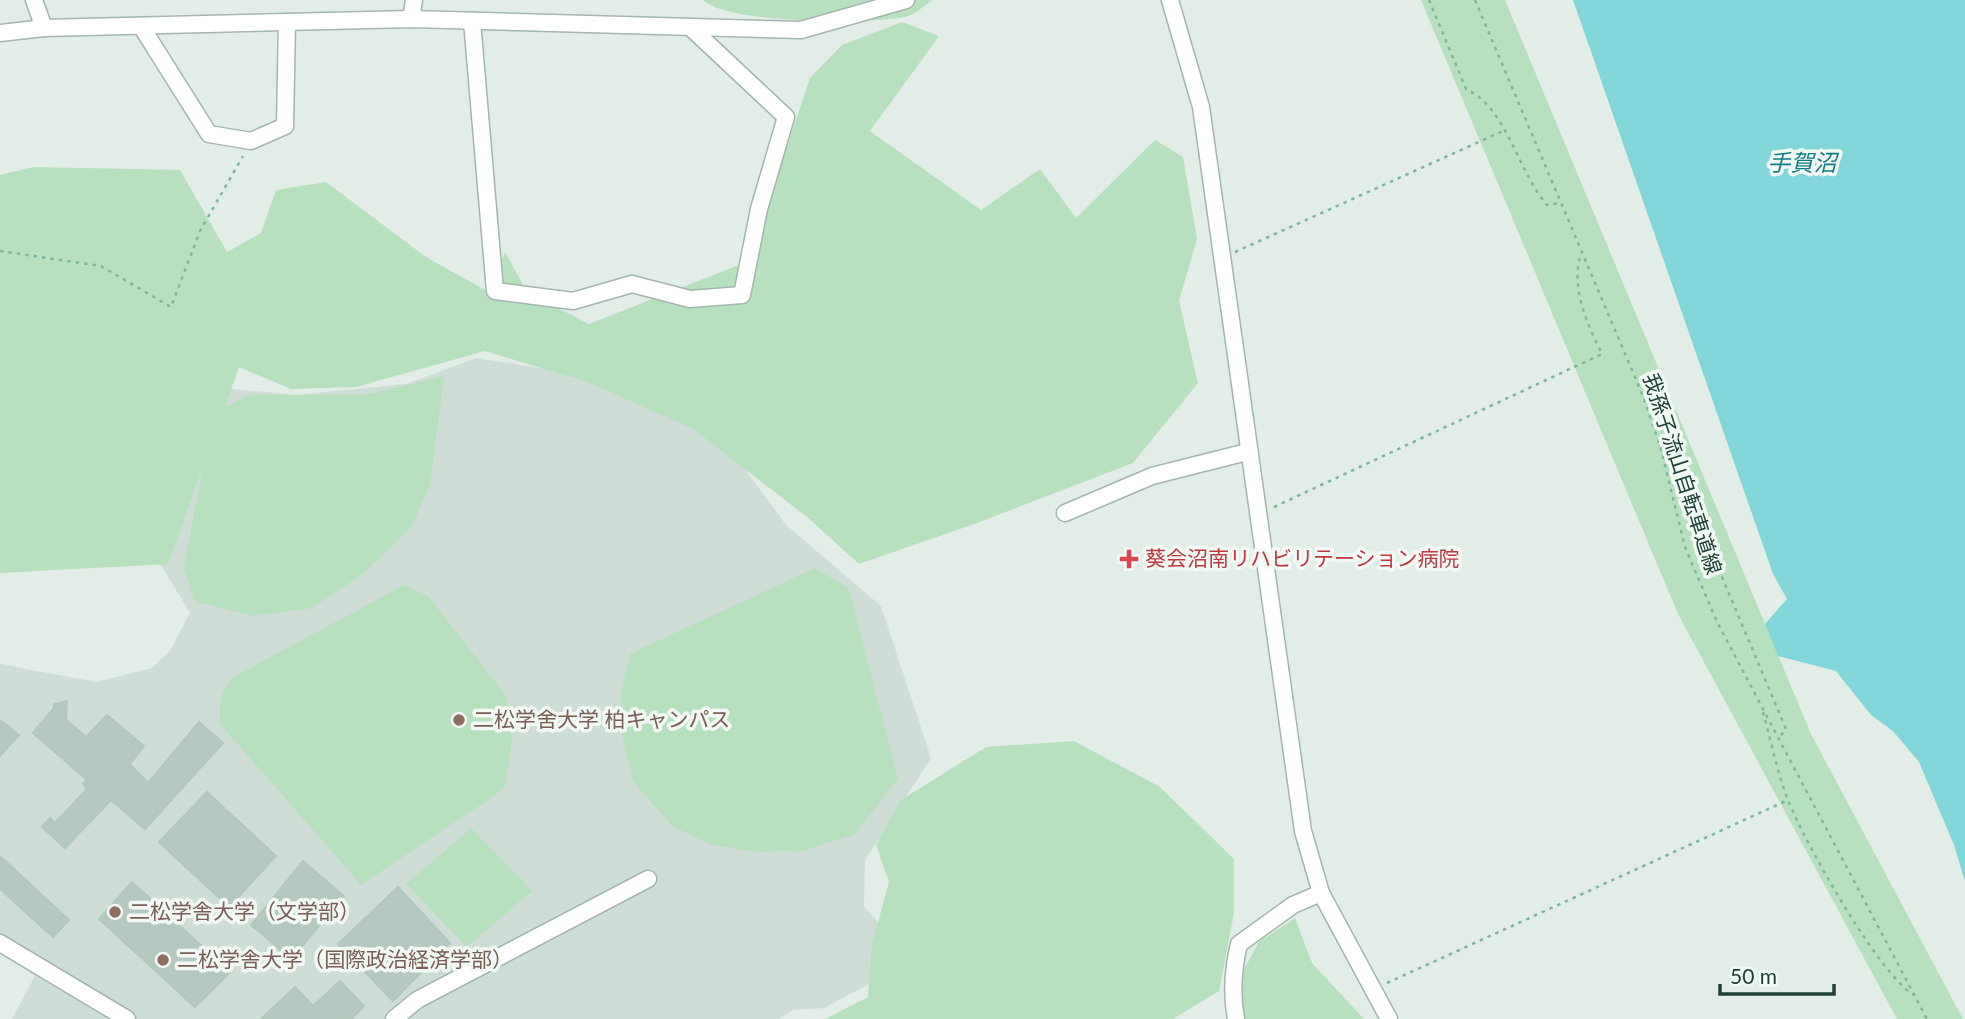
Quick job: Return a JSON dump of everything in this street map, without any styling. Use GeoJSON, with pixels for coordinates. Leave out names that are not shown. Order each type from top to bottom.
{"type":"FeatureCollection","features":[{"type":"Feature","properties":{"kind":"street"},"geometry":{"type":"LineString","coordinates":[[34,0],[44,28]]}},
{"type":"Feature","properties":{"kind":"street"},"geometry":{"type":"LineString","coordinates":[[411,19],[414,0]]}},
{"type":"Feature","properties":{"kind":"street"},"geometry":{"type":"LineString","coordinates":[[0,33],[44,28],[411,19],[801,30],[906,0]]}},
{"type":"Feature","properties":{"kind":"street"},"geometry":{"type":"LineString","coordinates":[[1170,0],[1201,107],[1247,452],[1303,831],[1321,893],[1389,1019]]}},
{"type":"Feature","properties":{"kind":"street"},"geometry":{"type":"LineString","coordinates":[[472,21],[495,291],[573,301],[632,284],[690,299],[743,295],[759,208],[786,117],[691,27]]}},
{"type":"Feature","properties":{"kind":"street"},"geometry":{"type":"LineString","coordinates":[[141,26],[209,134],[251,141],[285,126],[287,22]]}},
{"type":"Feature","properties":{"kind":"street"},"geometry":{"type":"LineString","coordinates":[[1065,513],[1152,476],[1247,452]]}},
{"type":"Feature","properties":{"kind":"street"},"geometry":{"type":"LineString","coordinates":[[394,1019],[417,1000],[648,879]]}},
{"type":"Feature","properties":{"kind":"street"},"geometry":{"type":"LineString","coordinates":[[1236,1019],[1233,966],[1239,944],[1293,905],[1321,893]]}},
{"type":"Feature","properties":{"kind":"street"},"geometry":{"type":"LineString","coordinates":[[0,943],[127,1019]]}},
{"type":"Feature","properties":{"kind":"path"},"geometry":{"type":"LineString","coordinates":[[1429,0],[1466,89],[1479,95],[1493,108],[1536,193],[1547,205],[1560,204]]}},
{"type":"Feature","properties":{"kind":"path","name":"我孫子流山自転車道線"},"geometry":{"type":"LineString","coordinates":[[1475,0],[1643,396],[1661,449],[1685,547],[1717,622],[1927,1019]]}},
{"type":"Feature","properties":{"kind":"path"},"geometry":{"type":"LineString","coordinates":[[1223,258],[1503,131]]}},
{"type":"Feature","properties":{"kind":"path"},"geometry":{"type":"LineString","coordinates":[[0,251],[101,266],[171,307],[200,231],[251,141]]}},
{"type":"Feature","properties":{"kind":"path"},"geometry":{"type":"LineString","coordinates":[[1258,515],[1602,354],[1585,317],[1576,270],[1581,253]]}},
{"type":"Feature","properties":{"kind":"path"},"geometry":{"type":"LineString","coordinates":[[1661,449],[1669,452],[1786,729],[1778,739]]}},
{"type":"Feature","properties":{"kind":"path"},"geometry":{"type":"LineString","coordinates":[[1761,706],[1788,800],[1831,883],[1881,962],[1901,987],[1914,995]]}},
{"type":"Feature","properties":{"kind":"path"},"geometry":{"type":"LineString","coordinates":[[1373,992],[1788,800]]}},
{"type":"Feature","properties":{"kind":"shaded area","name":"二松学舍大学 柏キャンパス"},"geometry":{"type":"Polygon","coordinates":[[[476,358],[609,379],[716,430],[786,525],[881,606],[931,758],[865,860],[864,907],[905,951],[904,965],[824,1008],[792,1010],[779,1019],[12,1019],[35,976],[0,950],[0,664],[96,682],[152,668],[170,651],[190,613],[156,557],[212,387],[296,395],[406,384],[476,358]]]}},
{"type":"Feature","properties":{"kind":"green space"},"geometry":{"type":"Polygon","coordinates":[[[703,0],[933,0],[905,17],[831,21],[740,14],[717,8],[703,0]]]}},
{"type":"Feature","properties":{"kind":"green space"},"geometry":{"type":"Polygon","coordinates":[[[1421,0],[1505,0],[1811,734],[1963,1019],[1897,1019],[1678,614],[1421,0]]]}},
{"type":"Feature","properties":{"kind":"green space"},"geometry":{"type":"Polygon","coordinates":[[[902,22],[939,36],[870,131],[981,210],[1040,169],[1076,218],[1155,140],[1183,157],[1197,239],[1179,301],[1198,383],[1133,463],[977,523],[859,564],[807,517],[693,429],[588,382],[485,351],[356,387],[291,389],[239,367],[225,407],[250,395],[365,395],[444,376],[430,486],[411,527],[363,574],[312,608],[253,616],[194,601],[184,567],[203,467],[168,564],[0,573],[0,175],[34,167],[180,170],[227,252],[261,233],[276,190],[326,182],[426,257],[487,291],[505,252],[527,292],[589,324],[749,261],[810,78],[842,45],[902,22]]]}},
{"type":"Feature","properties":{"kind":"green space"},"geometry":{"type":"Polygon","coordinates":[[[815,568],[849,589],[898,779],[854,835],[801,851],[753,852],[709,844],[672,826],[633,781],[620,725],[621,692],[630,654],[815,568]]]}},
{"type":"Feature","properties":{"kind":"green space"},"geometry":{"type":"Polygon","coordinates":[[[404,585],[428,596],[507,697],[513,735],[505,786],[361,885],[220,724],[220,704],[225,688],[233,677],[404,585]]]}},
{"type":"Feature","properties":{"kind":"green space"},"geometry":{"type":"Polygon","coordinates":[[[1074,741],[1160,787],[1234,859],[1234,913],[1219,991],[1173,1019],[825,1019],[868,997],[872,945],[889,882],[876,845],[901,800],[986,747],[1074,741]]]}},
{"type":"Feature","properties":{"kind":"green space"},"geometry":{"type":"Polygon","coordinates":[[[471,828],[532,891],[467,947],[406,884],[471,828]]]}},
{"type":"Feature","properties":{"kind":"green space"},"geometry":{"type":"Polygon","coordinates":[[[1295,918],[1312,963],[1364,1019],[1244,1019],[1237,982],[1259,942],[1295,918]]]}},
{"type":"Feature","properties":{"kind":"water","name":"手賀沼"},"geometry":{"type":"Polygon","coordinates":[[[1573,0],[1965,0],[1965,881],[1954,845],[1919,762],[1893,731],[1871,715],[1836,671],[1778,656],[1765,624],[1787,599],[1773,574],[1573,0]]]}},
{"type":"Feature","properties":{"kind":"building"},"geometry":{"type":"Polygon","coordinates":[[[67,701],[66,720],[86,737],[107,715],[144,746],[130,764],[148,783],[199,722],[223,743],[145,829],[111,800],[65,848],[42,827],[50,818],[55,823],[87,789],[83,784],[87,780],[33,733],[54,708],[54,704],[67,701]]]}},
{"type":"Feature","properties":{"kind":"building"},"geometry":{"type":"Polygon","coordinates":[[[0,720],[19,735],[0,756],[0,720]]]}},
{"type":"Feature","properties":{"kind":"building"},"geometry":{"type":"Polygon","coordinates":[[[207,792],[276,856],[229,907],[159,842],[207,792]]]}},
{"type":"Feature","properties":{"kind":"building"},"geometry":{"type":"Polygon","coordinates":[[[0,856],[69,920],[53,937],[0,889],[0,856]]]}},
{"type":"Feature","properties":{"kind":"building"},"geometry":{"type":"Polygon","coordinates":[[[303,861],[344,896],[291,959],[251,925],[303,861]]]}},
{"type":"Feature","properties":{"kind":"building"},"geometry":{"type":"Polygon","coordinates":[[[132,882],[230,972],[195,1007],[99,919],[132,882]]]}},
{"type":"Feature","properties":{"kind":"building"},"geometry":{"type":"Polygon","coordinates":[[[398,887],[450,943],[393,1001],[338,944],[398,887]]]}},
{"type":"Feature","properties":{"kind":"building"},"geometry":{"type":"Polygon","coordinates":[[[340,981],[364,1006],[351,1019],[261,1019],[295,987],[313,1006],[340,981]]]}},
{"type":"Feature","properties":{"kind":"place","name":"葵会沼南リハビリテーション病院"},"geometry":{"type":"Point","coordinates":[1129,559]}},
{"type":"Feature","properties":{"kind":"place","name":"二松学舍大学 柏キャンパス"},"geometry":{"type":"Point","coordinates":[459,720]}},
{"type":"Feature","properties":{"kind":"place","name":"二松学舎大学（文学部）"},"geometry":{"type":"Point","coordinates":[115,912]}},
{"type":"Feature","properties":{"kind":"place","name":"二松学舎大学（国際政治経済学部）"},"geometry":{"type":"Point","coordinates":[163,960]}}]}
